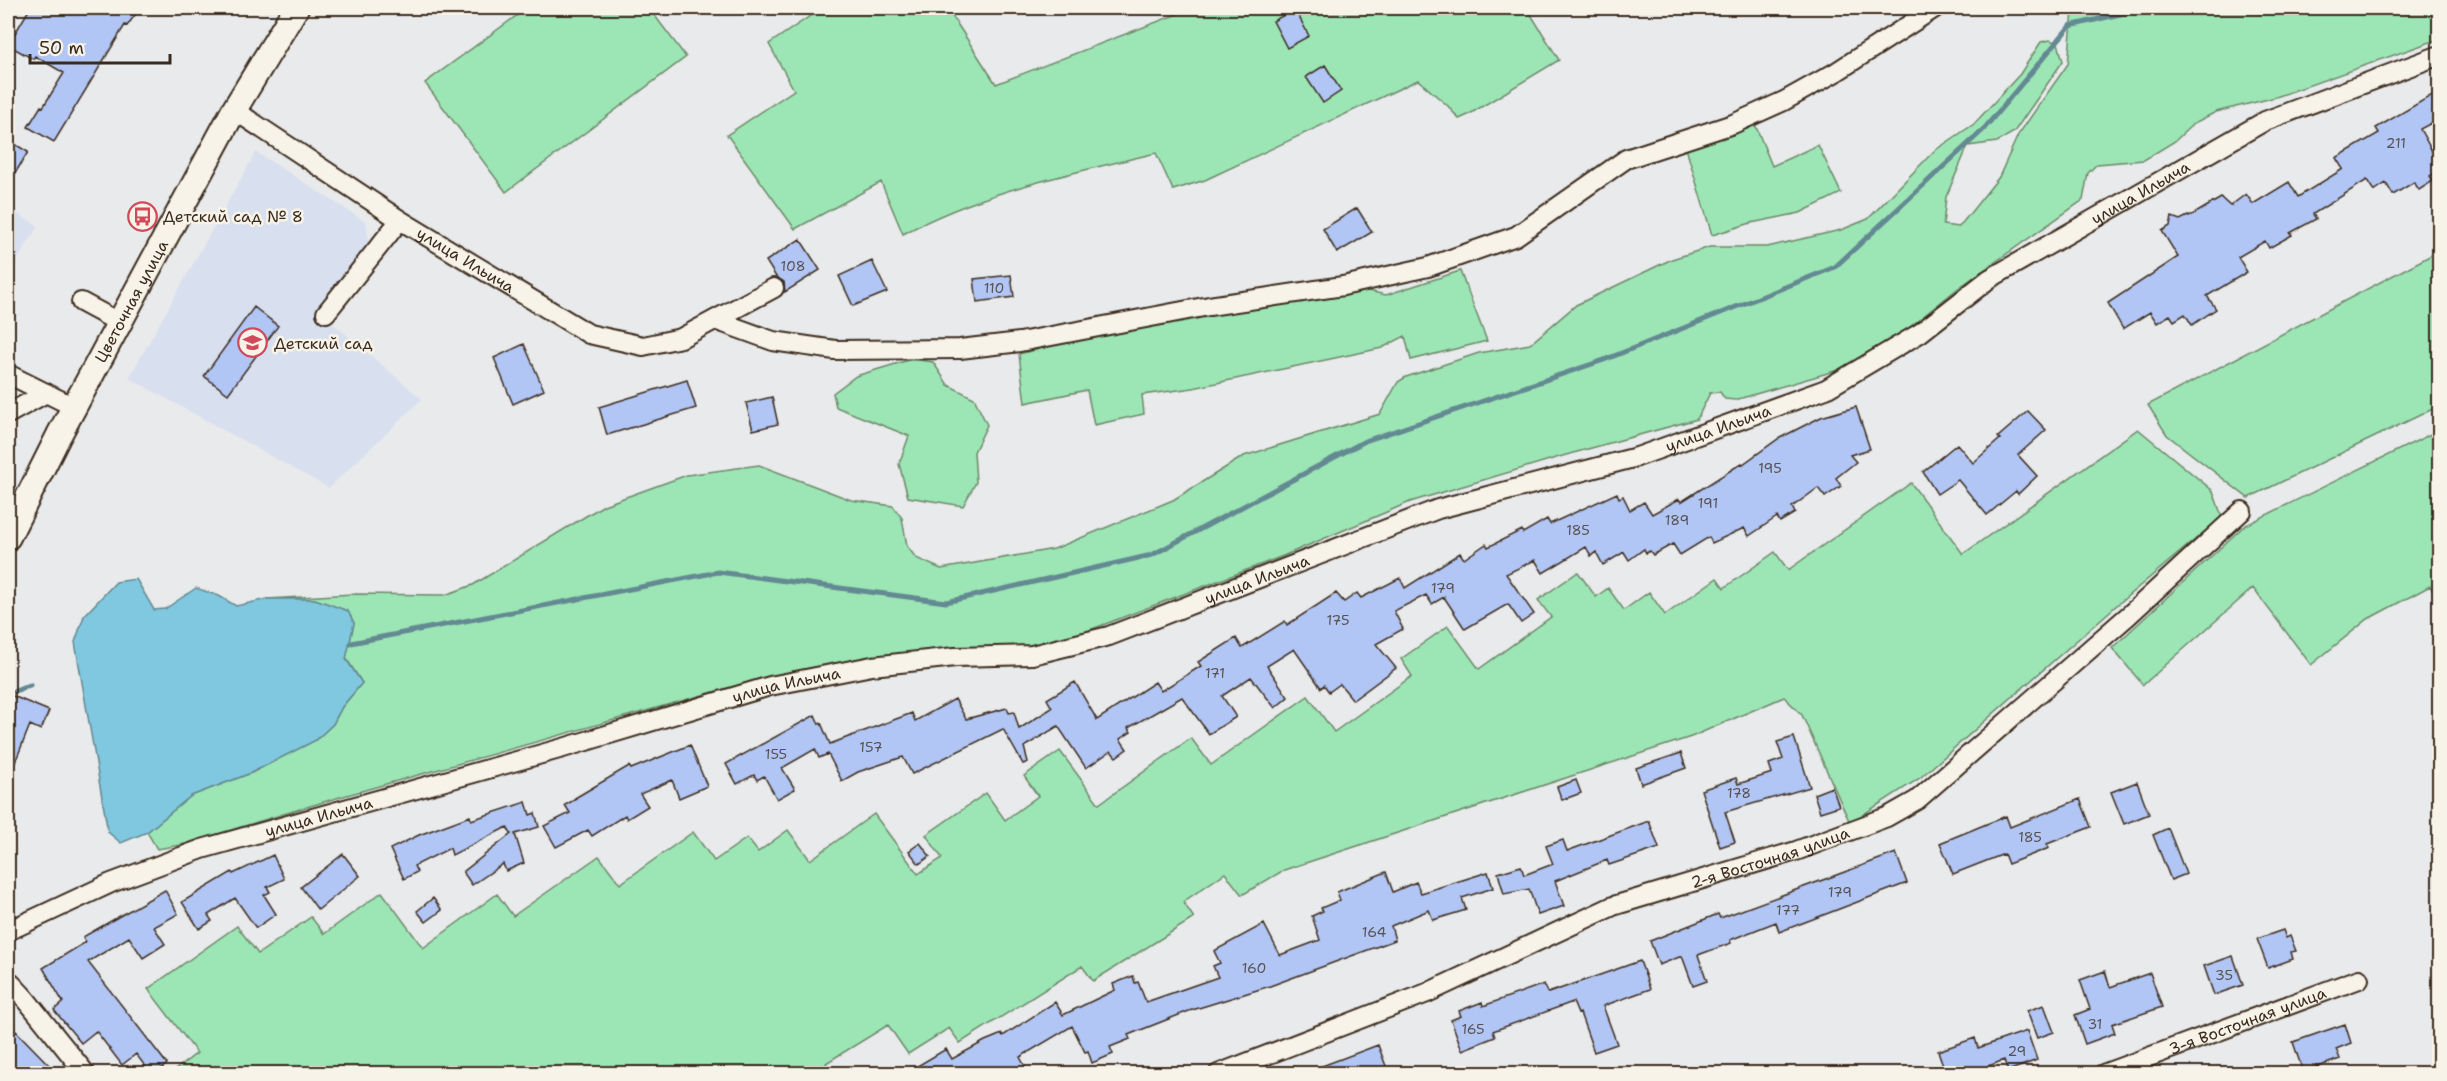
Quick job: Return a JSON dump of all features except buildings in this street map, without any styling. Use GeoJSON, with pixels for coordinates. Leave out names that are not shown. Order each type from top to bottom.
{"type":"FeatureCollection","features":[{"type":"Feature","properties":{"kind":"main road","name":"Цветочная улица"},"geometry":{"type":"LineString","coordinates":[[8,537],[74,407],[234,110],[296,8]]}},
{"type":"Feature","properties":{"kind":"street"},"geometry":{"type":"LineString","coordinates":[[715,320],[772,341],[835,350],[960,349],[1020,342],[1209,306],[1343,286],[1428,267],[1516,236],[1626,159],[1733,124],[1784,101],[1836,72],[1935,8]]}},
{"type":"Feature","properties":{"kind":"street","name":"улица Ильича"},"geometry":{"type":"LineString","coordinates":[[8,931],[111,883],[202,849],[562,748],[770,686],[872,666],[955,657],[1032,655],[1109,636],[1438,509],[1637,457],[1826,389],[1920,333],[1989,279],[2265,121],[2439,55]]}},
{"type":"Feature","properties":{"kind":"street","name":"улица Ильича"},"geometry":{"type":"LineString","coordinates":[[234,110],[400,220],[588,334],[643,346],[681,338],[774,288]]}},
{"type":"Feature","properties":{"kind":"street"},"geometry":{"type":"LineString","coordinates":[[326,313],[400,220]]}},
{"type":"Feature","properties":{"kind":"street"},"geometry":{"type":"LineString","coordinates":[[81,302],[120,323]]}},
{"type":"Feature","properties":{"kind":"street"},"geometry":{"type":"LineString","coordinates":[[8,374],[74,407]]}},
{"type":"Feature","properties":{"kind":"street"},"geometry":{"type":"LineString","coordinates":[[8,414],[46,393]]}},
{"type":"Feature","properties":{"kind":"street","name":"2-я Восточная улица"},"geometry":{"type":"LineString","coordinates":[[1218,1074],[1427,993],[1613,906],[1796,851],[1887,817],[1917,800],[2129,615],[2242,512]]}},
{"type":"Feature","properties":{"kind":"street","name":"3-я Восточная улица"},"geometry":{"type":"LineString","coordinates":[[2103,1074],[2359,978]]}},
{"type":"Feature","properties":{"kind":"street"},"geometry":{"type":"LineString","coordinates":[[8,980],[86,1074]]}},
{"type":"Feature","properties":{"kind":"shaded area","name":"Детский сад"},"geometry":{"type":"Polygon","coordinates":[[[256,152],[366,222],[369,242],[316,309],[422,399],[329,488],[129,378],[256,152]]]}},
{"type":"Feature","properties":{"kind":"shaded area"},"geometry":{"type":"Polygon","coordinates":[[[8,208],[38,226],[8,275],[8,208]]]}},
{"type":"Feature","properties":{"kind":"green space"},"geometry":{"type":"Polygon","coordinates":[[[527,8],[649,8],[686,57],[506,192],[425,83],[527,8]]]}},
{"type":"Feature","properties":{"kind":"green space"},"geometry":{"type":"Polygon","coordinates":[[[822,8],[947,8],[996,84],[1193,8],[1527,8],[1559,60],[1459,119],[1448,106],[1418,80],[1205,180],[1173,190],[1156,153],[1026,185],[964,206],[903,234],[881,182],[795,229],[727,135],[794,90],[769,44],[822,8]]]}},
{"type":"Feature","properties":{"kind":"green space"},"geometry":{"type":"Polygon","coordinates":[[[2082,8],[2439,8],[2439,39],[2276,97],[2216,112],[2194,123],[2175,141],[2144,160],[2097,164],[2088,173],[2083,200],[1957,289],[1889,344],[1838,370],[1735,400],[1725,399],[1720,392],[1710,393],[1697,419],[1566,455],[1410,502],[1283,556],[1079,634],[1014,649],[863,658],[770,676],[340,797],[181,845],[157,849],[147,832],[191,796],[251,773],[316,740],[333,724],[342,707],[362,683],[346,658],[354,623],[348,611],[315,599],[267,599],[353,594],[445,595],[473,585],[604,505],[687,475],[759,465],[851,500],[893,506],[902,518],[907,546],[916,558],[941,569],[1054,549],[1173,500],[1244,456],[1380,414],[1398,382],[1406,377],[1479,353],[1530,344],[1576,305],[1672,259],[1710,247],[1767,247],[1841,230],[1868,219],[1934,151],[1974,124],[2020,74],[2041,42],[2050,40],[2058,43],[2063,61],[2014,132],[1997,142],[1968,146],[1946,197],[1943,225],[1959,227],[1999,177],[2018,135],[2068,64],[2073,11],[2082,8]]]}},
{"type":"Feature","properties":{"kind":"green space"},"geometry":{"type":"Polygon","coordinates":[[[1754,122],[1772,166],[1818,145],[1841,193],[1800,213],[1751,223],[1712,235],[1685,145],[1754,122]]]}},
{"type":"Feature","properties":{"kind":"green space"},"geometry":{"type":"Polygon","coordinates":[[[2439,251],[2439,406],[2248,498],[2167,435],[2148,405],[2439,251]]]}},
{"type":"Feature","properties":{"kind":"green space"},"geometry":{"type":"Polygon","coordinates":[[[1460,271],[1487,341],[1411,360],[1405,336],[1382,348],[1193,388],[1142,395],[1144,414],[1094,425],[1087,390],[1025,403],[1019,354],[1207,307],[1360,289],[1386,295],[1460,271]]]}},
{"type":"Feature","properties":{"kind":"green space"},"geometry":{"type":"Polygon","coordinates":[[[912,359],[933,362],[948,385],[974,398],[987,425],[974,452],[976,482],[963,506],[908,497],[899,464],[909,436],[836,407],[833,393],[856,376],[912,359]]]}},
{"type":"Feature","properties":{"kind":"green space"},"geometry":{"type":"Polygon","coordinates":[[[2138,429],[2213,491],[2222,517],[2117,605],[1920,778],[1850,823],[1802,715],[1784,697],[1691,737],[1284,870],[1242,895],[1225,873],[1183,902],[1194,918],[1093,981],[1082,966],[960,1043],[949,1028],[908,1054],[888,1025],[826,1063],[833,1073],[171,1073],[197,1053],[148,989],[237,926],[258,954],[311,917],[324,934],[382,892],[423,948],[497,894],[513,916],[599,856],[620,884],[693,832],[714,861],[747,838],[758,852],[788,830],[810,860],[874,814],[918,874],[942,858],[926,835],[986,793],[1005,820],[1038,796],[1024,776],[1060,751],[1099,804],[1191,738],[1211,765],[1308,696],[1334,732],[1412,676],[1401,659],[1448,626],[1479,669],[1551,617],[1538,600],[1578,572],[1596,597],[1608,588],[1624,610],[1649,592],[1665,615],[1717,578],[1724,588],[1775,552],[1788,570],[1911,483],[1963,554],[2138,429]]]}},
{"type":"Feature","properties":{"kind":"green space"},"geometry":{"type":"Polygon","coordinates":[[[2439,430],[2439,602],[2430,586],[2368,619],[2311,665],[2253,588],[2143,685],[2112,648],[2244,526],[2439,430]]]}},
{"type":"Feature","properties":{"kind":"water"},"geometry":{"type":"Polygon","coordinates":[[[136,579],[154,610],[165,609],[196,588],[219,596],[236,606],[267,599],[315,599],[348,611],[354,623],[346,659],[362,683],[342,707],[333,724],[316,740],[251,773],[191,796],[147,832],[121,843],[108,832],[75,642],[84,616],[116,582],[136,579]]]}},
{"type":"Feature","properties":{"kind":"waterway"},"geometry":{"type":"LineString","coordinates":[[351,643],[718,572],[946,602],[1152,555],[1365,441],[1604,360],[1835,267],[1983,130],[2070,26],[2145,8]]}},
{"type":"Feature","properties":{"kind":"waterway"},"geometry":{"type":"LineString","coordinates":[[8,694],[30,685]]}},
{"type":"Feature","properties":{"kind":"place","name":"Детский сад № 8"},"geometry":{"type":"Point","coordinates":[142,216]}},
{"type":"Feature","properties":{"kind":"place","name":"Детский сад"},"geometry":{"type":"Point","coordinates":[253,343]}}]}
